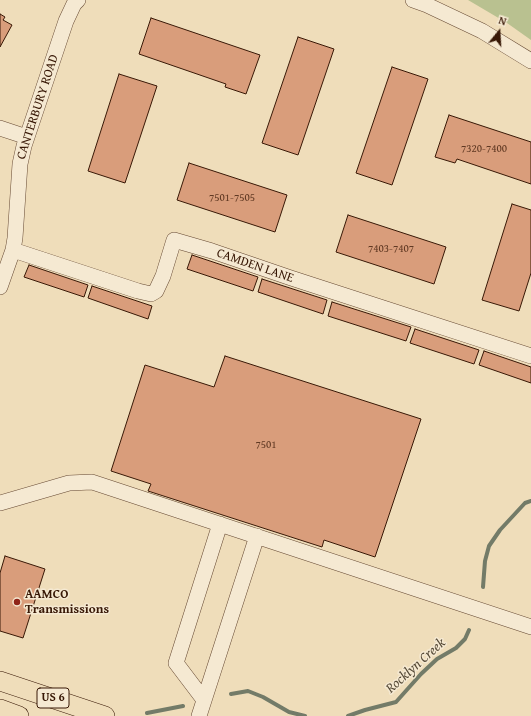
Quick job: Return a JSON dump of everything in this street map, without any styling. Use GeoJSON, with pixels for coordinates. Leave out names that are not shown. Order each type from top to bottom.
{"type":"FeatureCollection","features":[{"type":"Feature","properties":{"kind":"main road","name":"US 6"},"geometry":{"type":"LineString","coordinates":[[0,681],[105,716]]}},
{"type":"Feature","properties":{"kind":"main road"},"geometry":{"type":"LineString","coordinates":[[0,709],[19,716]]}},
{"type":"Feature","properties":{"kind":"lane","name":"CANTERBURY ROAD"},"geometry":{"type":"LineString","coordinates":[[0,287],[13,250],[20,164],[27,137],[66,21],[74,4],[78,0]]}},
{"type":"Feature","properties":{"kind":"lane"},"geometry":{"type":"LineString","coordinates":[[412,0],[427,5],[482,31],[531,61]]}},
{"type":"Feature","properties":{"kind":"lane"},"geometry":{"type":"LineString","coordinates":[[0,128],[27,137]]}},
{"type":"Feature","properties":{"kind":"lane","name":"CAMDEN LANE"},"geometry":{"type":"LineString","coordinates":[[13,250],[151,294],[156,291],[163,276],[174,240],[212,251],[531,356]]}},
{"type":"Feature","properties":{"kind":"lane"},"geometry":{"type":"LineString","coordinates":[[0,503],[69,483],[92,482],[531,627]]}},
{"type":"Feature","properties":{"kind":"lane"},"geometry":{"type":"LineString","coordinates":[[204,700],[176,663],[220,524]]}},
{"type":"Feature","properties":{"kind":"lane"},"geometry":{"type":"LineString","coordinates":[[198,716],[257,536]]}},
{"type":"Feature","properties":{"kind":"green space"},"geometry":{"type":"Polygon","coordinates":[[[468,0],[531,0],[531,40],[507,23],[468,0]]]}},
{"type":"Feature","properties":{"kind":"building"},"geometry":{"type":"Polygon","coordinates":[[[0,14],[5,17],[3,20],[12,25],[0,47],[0,14]]]}},
{"type":"Feature","properties":{"kind":"building"},"geometry":{"type":"Polygon","coordinates":[[[151,18],[260,55],[246,94],[225,87],[226,84],[139,54],[151,18]]]}},
{"type":"Feature","properties":{"kind":"building"},"geometry":{"type":"Polygon","coordinates":[[[298,37],[334,49],[298,155],[262,143],[298,37]]]}},
{"type":"Feature","properties":{"kind":"building"},"geometry":{"type":"Polygon","coordinates":[[[392,67],[428,79],[392,185],[356,173],[392,67]]]}},
{"type":"Feature","properties":{"kind":"building"},"geometry":{"type":"Polygon","coordinates":[[[119,74],[157,86],[125,183],[88,171],[119,74]]]}},
{"type":"Feature","properties":{"kind":"building"},"geometry":{"type":"Polygon","coordinates":[[[449,115],[531,142],[531,184],[457,159],[455,163],[435,157],[449,115]]]}},
{"type":"Feature","properties":{"kind":"building"},"geometry":{"type":"Polygon","coordinates":[[[189,163],[287,195],[275,232],[177,200],[189,163]]]}},
{"type":"Feature","properties":{"kind":"building"},"geometry":{"type":"Polygon","coordinates":[[[512,204],[531,210],[531,273],[519,311],[482,300],[512,204]]]}},
{"type":"Feature","properties":{"kind":"building"},"geometry":{"type":"Polygon","coordinates":[[[348,215],[446,247],[434,284],[336,252],[348,215]]]}},
{"type":"Feature","properties":{"kind":"building"},"geometry":{"type":"Polygon","coordinates":[[[192,255],[258,277],[253,291],[187,269],[192,255]]]}},
{"type":"Feature","properties":{"kind":"building"},"geometry":{"type":"Polygon","coordinates":[[[29,265],[88,285],[84,297],[24,277],[29,265]]]}},
{"type":"Feature","properties":{"kind":"building"},"geometry":{"type":"Polygon","coordinates":[[[262,279],[327,300],[323,314],[258,292],[262,279]]]}},
{"type":"Feature","properties":{"kind":"building"},"geometry":{"type":"Polygon","coordinates":[[[92,286],[152,306],[148,319],[88,298],[92,286]]]}},
{"type":"Feature","properties":{"kind":"building"},"geometry":{"type":"Polygon","coordinates":[[[332,302],[411,327],[406,341],[328,316],[332,302]]]}},
{"type":"Feature","properties":{"kind":"building"},"geometry":{"type":"Polygon","coordinates":[[[415,329],[479,350],[474,364],[410,343],[415,329]]]}},
{"type":"Feature","properties":{"kind":"building"},"geometry":{"type":"Polygon","coordinates":[[[484,351],[531,367],[531,383],[479,365],[484,351]]]}},
{"type":"Feature","properties":{"kind":"building"},"geometry":{"type":"Polygon","coordinates":[[[225,356],[421,419],[375,557],[324,540],[322,547],[148,491],[151,484],[111,471],[145,365],[214,387],[225,356]]]}},
{"type":"Feature","properties":{"kind":"building","name":"AAMCO Transmissions"},"geometry":{"type":"Polygon","coordinates":[[[5,556],[45,569],[23,638],[0,631],[0,573],[5,556]]]}},
{"type":"Feature","properties":{"kind":"waterway","name":"Rocklyn Creek"},"geometry":{"type":"LineString","coordinates":[[483,587],[485,561],[489,546],[500,530],[525,503],[531,501]]}},
{"type":"Feature","properties":{"kind":"waterway","name":"Rocklyn Creek"},"geometry":{"type":"LineString","coordinates":[[348,716],[396,702],[421,674],[437,659],[456,648],[465,639],[469,630]]}},
{"type":"Feature","properties":{"kind":"waterway","name":"Rocklyn Creek"},"geometry":{"type":"LineString","coordinates":[[231,694],[248,691],[263,697],[289,712],[305,716]]}},
{"type":"Feature","properties":{"kind":"waterway","name":"Rocklyn Creek"},"geometry":{"type":"LineString","coordinates":[[147,713],[183,706]]}},
{"type":"Feature","properties":{"kind":"place","name":"AAMCO Transmissions"},"geometry":{"type":"Point","coordinates":[17,602]}}]}
